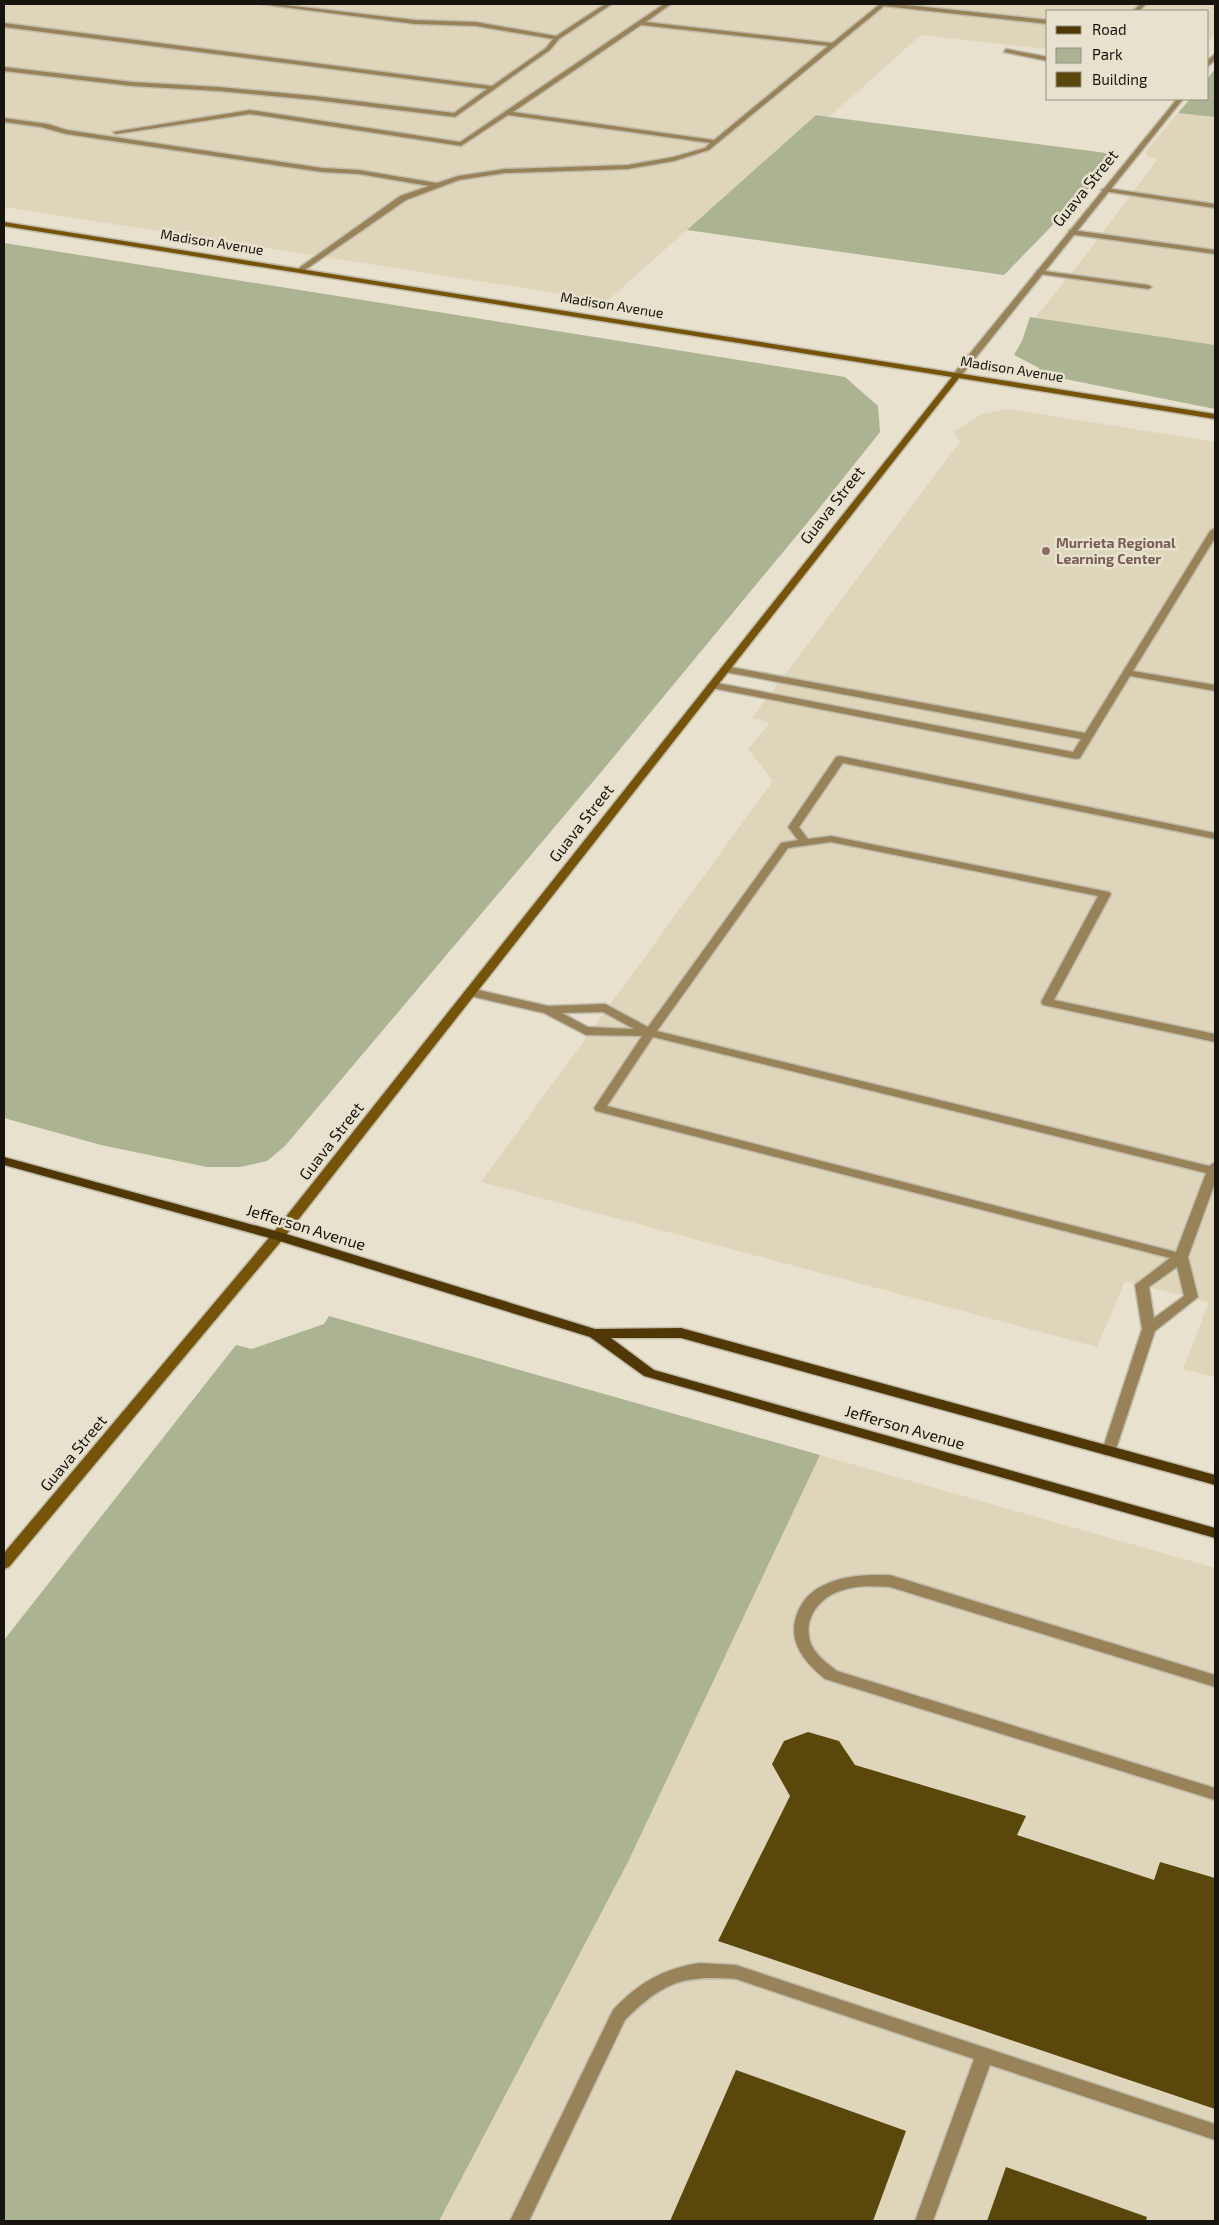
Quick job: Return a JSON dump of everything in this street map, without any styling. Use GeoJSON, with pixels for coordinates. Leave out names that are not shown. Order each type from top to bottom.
{"type":"FeatureCollection","features":[{"type":"Feature","properties":{"kind":"main road","name":"Jefferson Avenue"},"geometry":{"type":"LineString","coordinates":[[4,1161],[278,1236],[595,1334],[681,1333],[1215,1480]]}},
{"type":"Feature","properties":{"kind":"main road","name":"Jefferson Avenue"},"geometry":{"type":"LineString","coordinates":[[595,1334],[649,1373],[1215,1532]]}},
{"type":"Feature","properties":{"kind":"street"},"geometry":{"type":"LineString","coordinates":[[263,4],[415,22],[476,24],[557,38]]}},
{"type":"Feature","properties":{"kind":"street"},"geometry":{"type":"LineString","coordinates":[[4,69],[132,84],[220,89],[305,97],[456,116],[548,49],[557,38],[609,4]]}},
{"type":"Feature","properties":{"kind":"street"},"geometry":{"type":"LineString","coordinates":[[116,132],[250,112],[461,144],[668,4]]}},
{"type":"Feature","properties":{"kind":"street"},"geometry":{"type":"LineString","coordinates":[[302,270],[403,198],[458,178],[505,171],[628,167],[707,149],[883,4],[1046,22]]}},
{"type":"Feature","properties":{"kind":"street"},"geometry":{"type":"LineString","coordinates":[[641,23],[833,45]]}},
{"type":"Feature","properties":{"kind":"street"},"geometry":{"type":"LineString","coordinates":[[4,25],[493,88]]}},
{"type":"Feature","properties":{"kind":"street"},"geometry":{"type":"LineString","coordinates":[[1006,51],[1046,58]]}},
{"type":"Feature","properties":{"kind":"street","name":"Guava Street"},"geometry":{"type":"LineString","coordinates":[[4,1563],[278,1236],[958,374],[1179,100]]}},
{"type":"Feature","properties":{"kind":"street"},"geometry":{"type":"LineString","coordinates":[[508,113],[716,142]]}},
{"type":"Feature","properties":{"kind":"street"},"geometry":{"type":"LineString","coordinates":[[4,120],[116,132],[256,152]]}},
{"type":"Feature","properties":{"kind":"street"},"geometry":{"type":"LineString","coordinates":[[41,125],[66,132],[322,170],[358,172],[438,185]]}},
{"type":"Feature","properties":{"kind":"street"},"geometry":{"type":"LineString","coordinates":[[323,162],[342,164],[358,172]]}},
{"type":"Feature","properties":{"kind":"street"},"geometry":{"type":"LineString","coordinates":[[1106,190],[1215,206]]}},
{"type":"Feature","properties":{"kind":"street","name":"Madison Avenue"},"geometry":{"type":"LineString","coordinates":[[4,224],[1215,416]]}},
{"type":"Feature","properties":{"kind":"street"},"geometry":{"type":"LineString","coordinates":[[1072,232],[1215,252]]}},
{"type":"Feature","properties":{"kind":"street"},"geometry":{"type":"LineString","coordinates":[[1040,272],[1148,286]]}},
{"type":"Feature","properties":{"kind":"street"},"geometry":{"type":"LineString","coordinates":[[712,685],[1076,756],[1215,531]]}},
{"type":"Feature","properties":{"kind":"street"},"geometry":{"type":"LineString","coordinates":[[725,669],[1088,737]]}},
{"type":"Feature","properties":{"kind":"street"},"geometry":{"type":"LineString","coordinates":[[1127,673],[1215,688]]}},
{"type":"Feature","properties":{"kind":"street"},"geometry":{"type":"LineString","coordinates":[[805,842],[793,827],[840,758],[1215,836]]}},
{"type":"Feature","properties":{"kind":"street"},"geometry":{"type":"LineString","coordinates":[[1180,1257],[600,1108],[650,1033],[785,844],[831,839],[1105,894],[1047,1002],[1215,1038]]}},
{"type":"Feature","properties":{"kind":"street"},"geometry":{"type":"LineString","coordinates":[[470,992],[548,1010],[605,1008],[650,1033]]}},
{"type":"Feature","properties":{"kind":"street"},"geometry":{"type":"LineString","coordinates":[[548,1010],[586,1031],[650,1033],[1214,1169],[1180,1257],[1142,1284],[1149,1329],[1109,1451]]}},
{"type":"Feature","properties":{"kind":"street"},"geometry":{"type":"LineString","coordinates":[[1149,1329],[1191,1297],[1180,1257]]}},
{"type":"Feature","properties":{"kind":"street"},"geometry":{"type":"LineString","coordinates":[[1215,1681],[890,1581],[870,1580],[852,1582],[830,1588],[814,1598],[805,1610],[800,1628],[802,1645],[815,1663],[831,1675],[1215,1794]]}},
{"type":"Feature","properties":{"kind":"street"},"geometry":{"type":"LineString","coordinates":[[519,2221],[619,2016],[636,1996],[660,1981],[682,1972],[709,1969],[736,1972],[1215,2132]]}},
{"type":"Feature","properties":{"kind":"street"},"geometry":{"type":"LineString","coordinates":[[924,2221],[985,2055]]}},
{"type":"Feature","properties":{"kind":"shaded area"},"geometry":{"type":"Polygon","coordinates":[[[4,4],[1215,4],[1215,34],[1209,42],[1209,10],[1046,10],[1046,49],[921,35],[829,117],[816,115],[607,301],[4,207],[4,4]]]}},
{"type":"Feature","properties":{"kind":"shaded area"},"geometry":{"type":"Polygon","coordinates":[[[1178,113],[1215,117],[1215,345],[1035,318],[1082,260],[1157,160],[1146,155],[1146,151],[1178,113]]]}},
{"type":"Feature","properties":{"kind":"shaded area"},"geometry":{"type":"Polygon","coordinates":[[[1010,409],[1215,442],[1215,1377],[1183,1369],[1209,1302],[1125,1281],[1097,1347],[481,1182],[773,781],[748,749],[770,723],[752,718],[960,442],[954,432],[982,414],[1010,409]]]}},
{"type":"Feature","properties":{"kind":"shaded area"},"geometry":{"type":"Polygon","coordinates":[[[820,1455],[1215,1568],[1215,2221],[439,2221],[628,1862],[820,1455]]]}},
{"type":"Feature","properties":{"kind":"green space"},"geometry":{"type":"Polygon","coordinates":[[[1215,69],[1215,117],[1178,113],[1189,100],[1209,100],[1209,77],[1215,69]]]}},
{"type":"Feature","properties":{"kind":"green space"},"geometry":{"type":"Polygon","coordinates":[[[816,115],[1121,155],[1004,275],[687,230],[816,115]]]}},
{"type":"Feature","properties":{"kind":"green space"},"geometry":{"type":"Polygon","coordinates":[[[4,243],[845,377],[878,406],[880,432],[817,511],[607,765],[285,1146],[267,1161],[240,1167],[207,1167],[101,1145],[4,1118],[4,243]]]}},
{"type":"Feature","properties":{"kind":"green space"},"geometry":{"type":"Polygon","coordinates":[[[1030,317],[1215,345],[1215,409],[1035,373],[1039,368],[1014,355],[1022,341],[1030,317]]]}},
{"type":"Feature","properties":{"kind":"green space"},"geometry":{"type":"Polygon","coordinates":[[[329,1316],[820,1455],[628,1862],[439,2221],[4,2221],[4,1640],[236,1345],[252,1349],[324,1324],[329,1316]]]}},
{"type":"Feature","properties":{"kind":"building"},"geometry":{"type":"Polygon","coordinates":[[[808,1732],[839,1741],[855,1765],[1026,1816],[1017,1835],[1154,1880],[1160,1862],[1215,1878],[1215,2109],[718,1941],[790,1796],[772,1764],[784,1741],[808,1732]]]}},
{"type":"Feature","properties":{"kind":"building"},"geometry":{"type":"Polygon","coordinates":[[[736,2070],[906,2131],[873,2221],[670,2221],[736,2070]]]}},
{"type":"Feature","properties":{"kind":"building"},"geometry":{"type":"Polygon","coordinates":[[[1006,2167],[1147,2217],[1146,2221],[987,2221],[1006,2167]]]}},
{"type":"Feature","properties":{"kind":"place","name":"Murrieta Regional Learning Center"},"geometry":{"type":"Point","coordinates":[1046,551]}}]}
